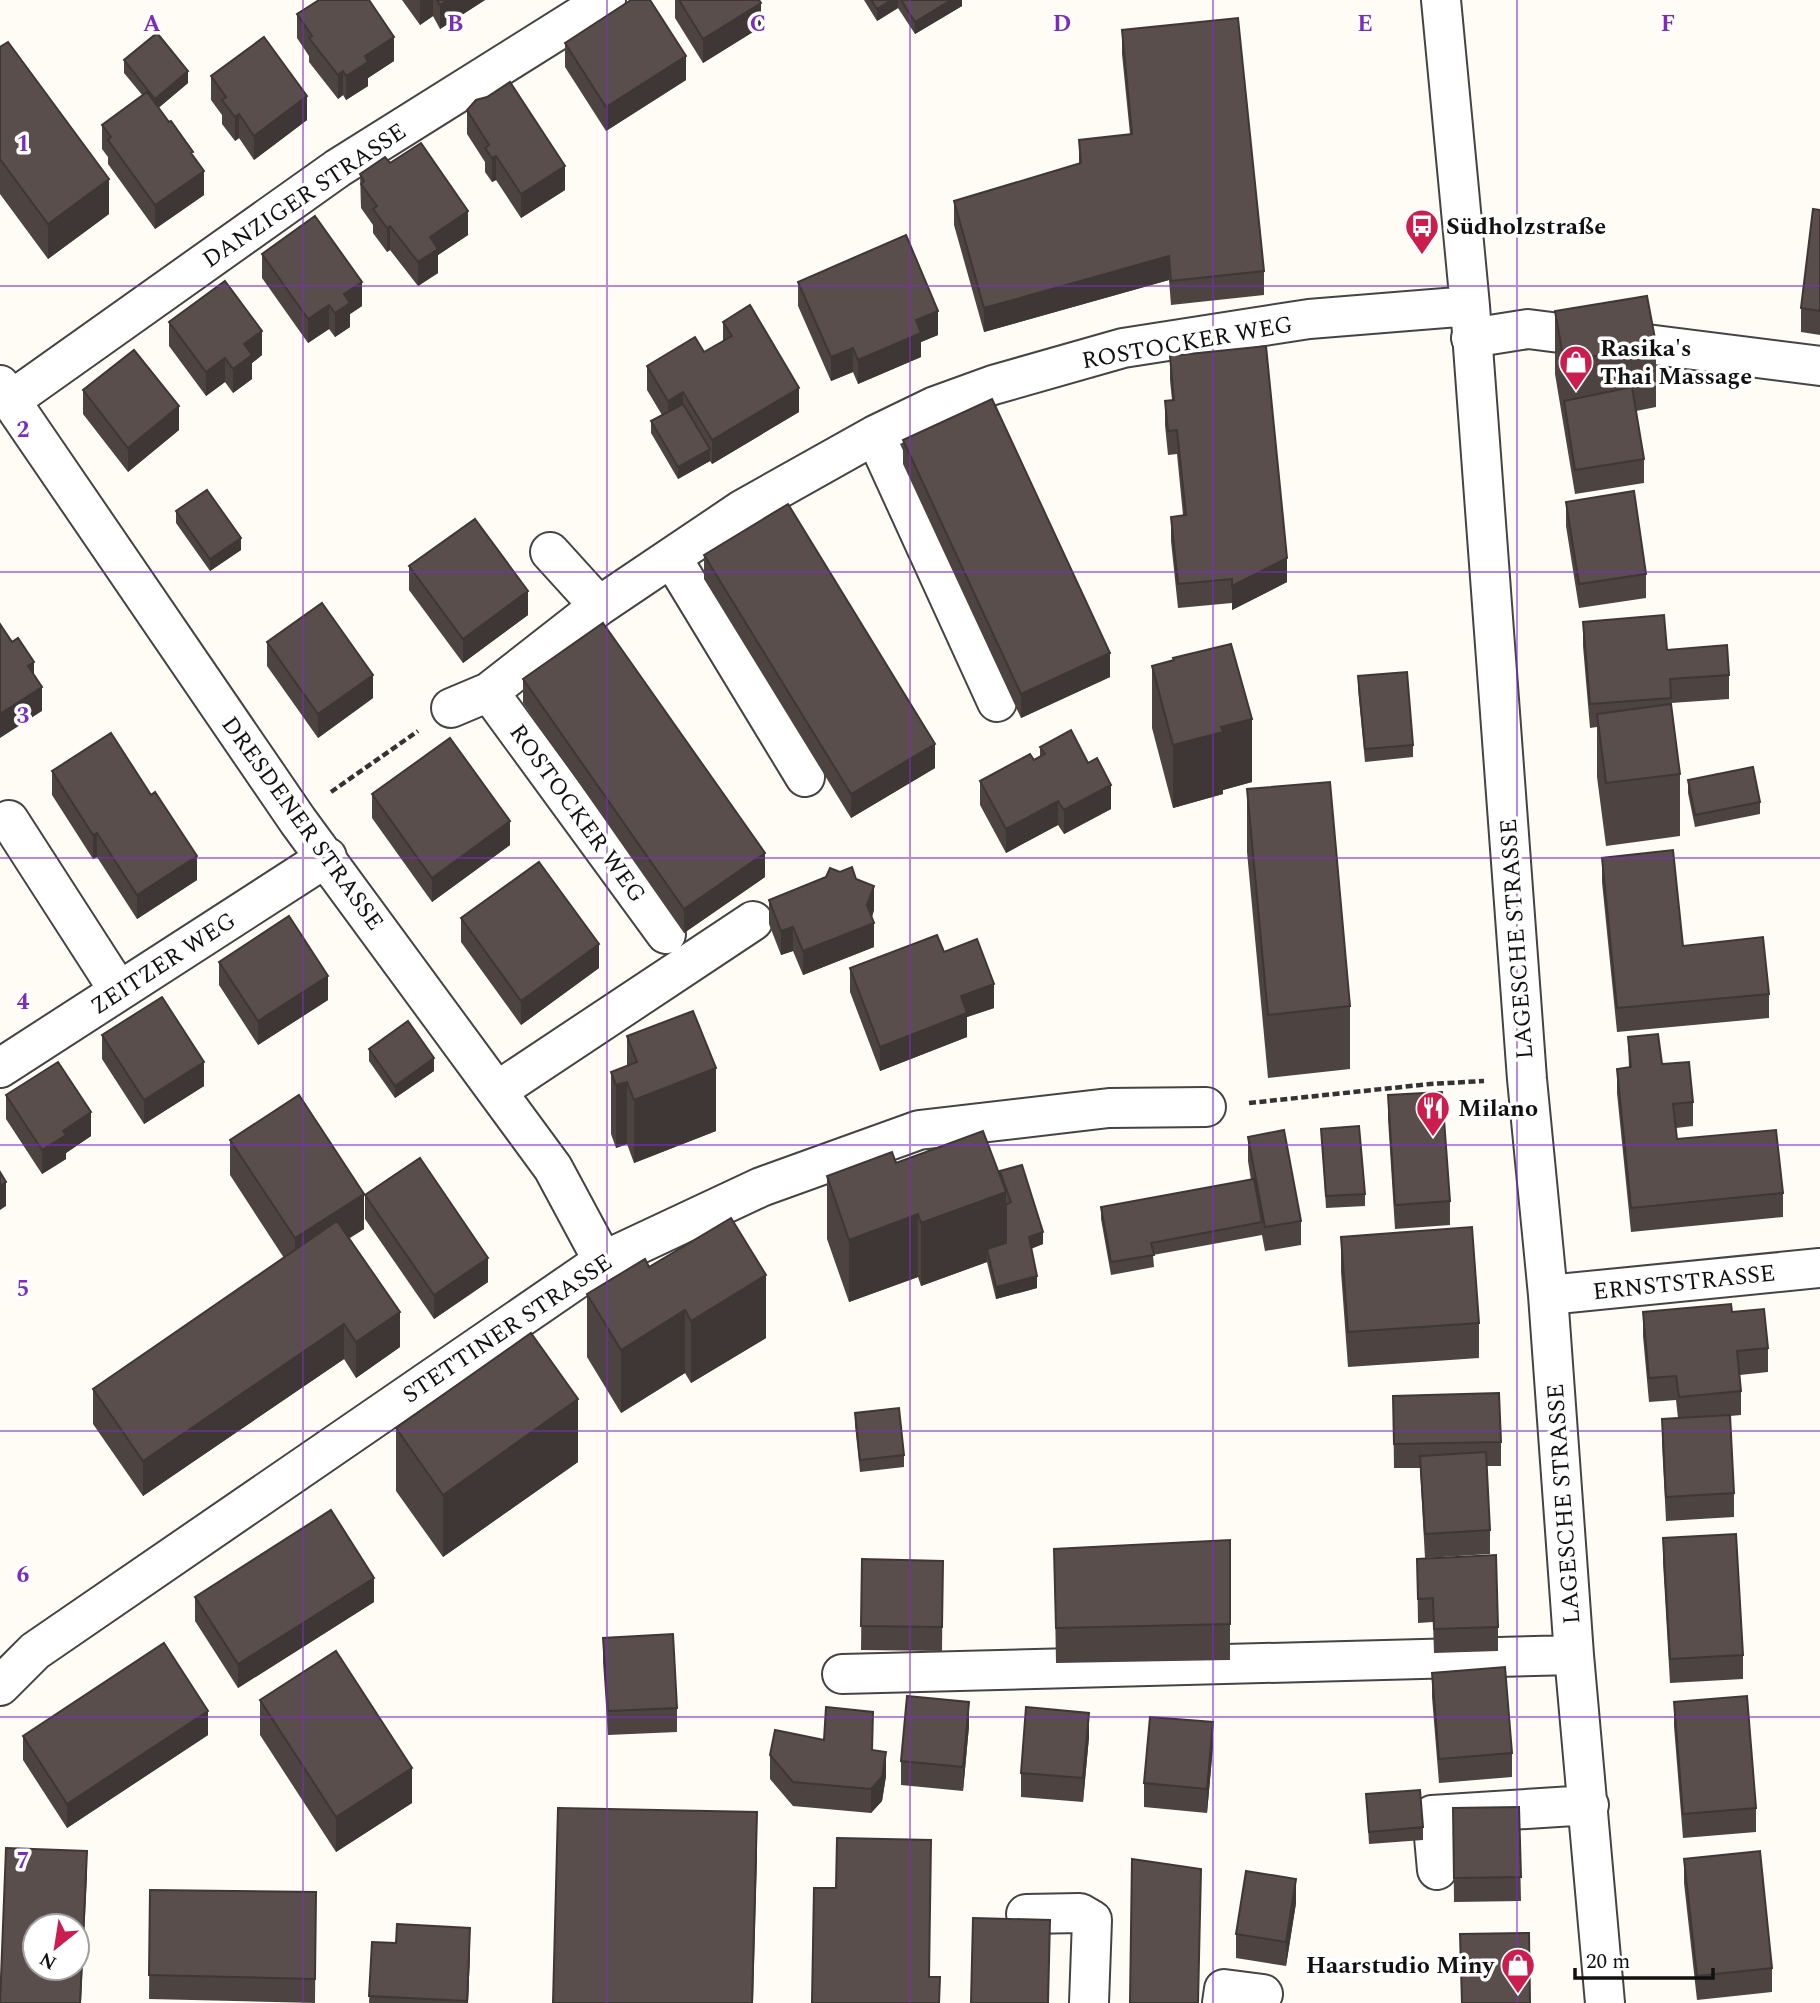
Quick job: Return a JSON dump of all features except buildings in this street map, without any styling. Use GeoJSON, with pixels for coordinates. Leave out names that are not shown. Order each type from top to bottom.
{"type":"FeatureCollection","features":[{"type":"Feature","properties":{"kind":"street","name":"DANZIGER STRASSE"},"geometry":{"type":"LineString","coordinates":[[5,393],[338,168],[606,0]]}},
{"type":"Feature","properties":{"kind":"street","name":"LAGESCHE STRASSE"},"geometry":{"type":"LineString","coordinates":[[1441,0],[1471,322],[1527,1079],[1548,1295],[1574,1655],[1605,2003]]}},
{"type":"Feature","properties":{"kind":"street","name":"ROSTOCKER WEG"},"geometry":{"type":"LineString","coordinates":[[451,708],[489,692],[599,606],[743,509],[875,435],[935,406],[993,385],[1123,348],[1309,319],[1471,322],[1820,366]]}},
{"type":"Feature","properties":{"kind":"street","name":"DRESDENER STRASSE"},"geometry":{"type":"LineString","coordinates":[[5,393],[298,821],[553,1168],[603,1261]]}},
{"type":"Feature","properties":{"kind":"street"},"geometry":{"type":"LineString","coordinates":[[875,435],[997,702]]}},
{"type":"Feature","properties":{"kind":"street"},"geometry":{"type":"LineString","coordinates":[[550,552],[599,606]]}},
{"type":"Feature","properties":{"kind":"street"},"geometry":{"type":"LineString","coordinates":[[671,558],[805,777]]}},
{"type":"Feature","properties":{"kind":"street","name":"ROSTOCKER WEG"},"geometry":{"type":"LineString","coordinates":[[489,692],[666,934]]}},
{"type":"Feature","properties":{"kind":"street"},"geometry":{"type":"LineString","coordinates":[[9,820],[119,991]]}},
{"type":"Feature","properties":{"kind":"street","name":"ZEITZER WEG"},"geometry":{"type":"LineString","coordinates":[[0,1068],[327,857]]}},
{"type":"Feature","properties":{"kind":"street"},"geometry":{"type":"LineString","coordinates":[[497,1091],[753,921]]}},
{"type":"Feature","properties":{"kind":"street","name":"STETTINER STRASSE"},"geometry":{"type":"LineString","coordinates":[[0,1686],[35,1651],[603,1261],[761,1187],[919,1130],[1109,1108],[1206,1107]]}},
{"type":"Feature","properties":{"kind":"street","name":"ERNSTSTRASSE"},"geometry":{"type":"LineString","coordinates":[[1548,1295],[1820,1268]]}},
{"type":"Feature","properties":{"kind":"street"},"geometry":{"type":"LineString","coordinates":[[842,1674],[1574,1655]]}},
{"type":"Feature","properties":{"kind":"street"},"geometry":{"type":"LineString","coordinates":[[1437,1870],[1432,1815],[1589,1805]]}},
{"type":"Feature","properties":{"kind":"street"},"geometry":{"type":"LineString","coordinates":[[1026,1914],[1080,1913],[1092,1920],[1089,2003]]}},
{"type":"Feature","properties":{"kind":"street"},"geometry":{"type":"LineString","coordinates":[[1222,2003],[1224,1990],[1263,1994]]}},
{"type":"Feature","properties":{"kind":"path"},"geometry":{"type":"LineString","coordinates":[[298,821],[327,794],[451,708]]}},
{"type":"Feature","properties":{"kind":"path"},"geometry":{"type":"LineString","coordinates":[[1206,1107],[1430,1084],[1527,1079]]}},
{"type":"Feature","properties":{"kind":"place","name":"Südholzstraße"},"geometry":{"type":"Point","coordinates":[1422,256]}},
{"type":"Feature","properties":{"kind":"place","name":"Rasika's Thai Massage"},"geometry":{"type":"Point","coordinates":[1576,392]}},
{"type":"Feature","properties":{"kind":"place","name":"Milano"},"geometry":{"type":"Point","coordinates":[1433,1138]}},
{"type":"Feature","properties":{"kind":"place","name":"Haarstudio Miny"},"geometry":{"type":"Point","coordinates":[1518,1995]}}]}
